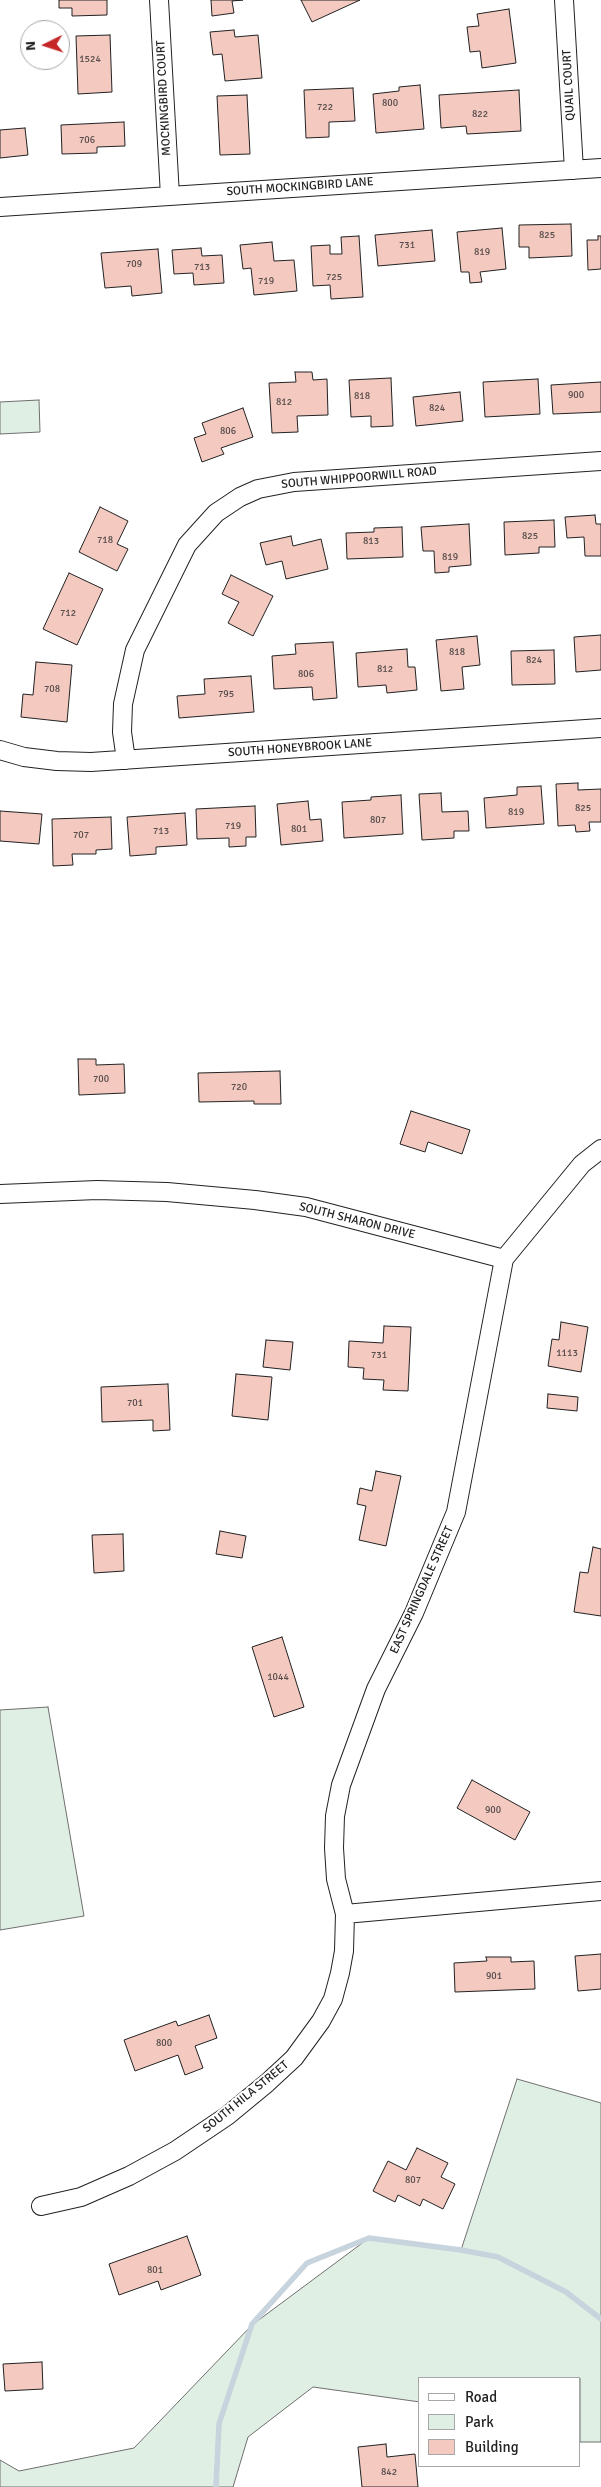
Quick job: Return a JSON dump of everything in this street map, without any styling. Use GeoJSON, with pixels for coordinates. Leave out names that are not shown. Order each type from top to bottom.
{"type":"FeatureCollection","features":[{"type":"Feature","properties":{"kind":"street","name":"MOCKINGBIRD COURT"},"geometry":{"type":"LineString","coordinates":[[159,0],[170,196]]}},
{"type":"Feature","properties":{"kind":"street","name":"QUAIL COURT"},"geometry":{"type":"LineString","coordinates":[[564,0],[574,170]]}},
{"type":"Feature","properties":{"kind":"street","name":"SOUTH MOCKINGBIRD LANE"},"geometry":{"type":"LineString","coordinates":[[0,208],[601,168]]}},
{"type":"Feature","properties":{"kind":"street","name":"SOUTH WHIPPOORWILL ROAD"},"geometry":{"type":"LineString","coordinates":[[126,760],[122,732],[123,704],[135,650],[187,546],[216,513],[240,497],[258,489],[294,482],[601,461]]}},
{"type":"Feature","properties":{"kind":"street","name":"SOUTH HONEYBROOK LANE"},"geometry":{"type":"LineString","coordinates":[[0,750],[24,757],[57,761],[91,762],[601,728]]}},
{"type":"Feature","properties":{"kind":"street"},"geometry":{"type":"LineString","coordinates":[[504,1260],[582,1164],[601,1149]]}},
{"type":"Feature","properties":{"kind":"street","name":"SOUTH SHARON DRIVE"},"geometry":{"type":"LineString","coordinates":[[0,1194],[97,1190],[167,1192],[256,1200],[306,1207],[504,1260]]}},
{"type":"Feature","properties":{"kind":"street","name":"EAST SPRINGDALE STREET"},"geometry":{"type":"LineString","coordinates":[[345,1914],[336,1879],[334,1848],[335,1816],[340,1786],[376,1689],[414,1613],[456,1512],[504,1260]]}},
{"type":"Feature","properties":{"kind":"street"},"geometry":{"type":"LineString","coordinates":[[345,1914],[601,1891]]}},
{"type":"Feature","properties":{"kind":"street","name":"SOUTH HILA STREET"},"geometry":{"type":"LineString","coordinates":[[41,2206],[81,2197],[129,2176],[175,2151],[227,2116],[294,2058],[316,2028],[333,1998],[342,1966],[345,1914]]}},
{"type":"Feature","properties":{"kind":"green space"},"geometry":{"type":"Polygon","coordinates":[[[39,400],[40,432],[0,434],[0,402],[39,400]]]}},
{"type":"Feature","properties":{"kind":"green space"},"geometry":{"type":"Polygon","coordinates":[[[48,1707],[84,1916],[0,1930],[0,1710],[48,1707]]]}},
{"type":"Feature","properties":{"kind":"green space"},"geometry":{"type":"Polygon","coordinates":[[[517,2079],[601,2103],[601,2442],[581,2442],[581,2377],[418,2377],[418,2402],[313,2387],[248,2437],[233,2487],[0,2487],[0,2460],[19,2471],[134,2448],[252,2325],[369,2238],[461,2250],[517,2079]]]}},
{"type":"Feature","properties":{"kind":"building"},"geometry":{"type":"Polygon","coordinates":[[[59,0],[107,0],[107,15],[72,16],[72,8],[59,8],[59,0]]]}},
{"type":"Feature","properties":{"kind":"building"},"geometry":{"type":"Polygon","coordinates":[[[211,0],[243,0],[232,1],[234,13],[212,16],[211,0]]]}},
{"type":"Feature","properties":{"kind":"building"},"geometry":{"type":"Polygon","coordinates":[[[301,0],[360,0],[312,22],[301,0]]]}},
{"type":"Feature","properties":{"kind":"building"},"geometry":{"type":"Polygon","coordinates":[[[509,9],[516,63],[482,68],[480,51],[470,52],[467,27],[479,26],[477,14],[509,9]]]}},
{"type":"Feature","properties":{"kind":"building"},"geometry":{"type":"Polygon","coordinates":[[[234,30],[235,37],[258,35],[262,78],[225,81],[222,54],[213,55],[210,32],[234,30]]]}},
{"type":"Feature","properties":{"kind":"building"},"geometry":{"type":"Polygon","coordinates":[[[110,35],[112,92],[78,94],[76,36],[110,35]]]}},
{"type":"Feature","properties":{"kind":"building"},"geometry":{"type":"Polygon","coordinates":[[[420,85],[424,129],[376,133],[373,94],[399,91],[399,87],[420,85]]]}},
{"type":"Feature","properties":{"kind":"building"},"geometry":{"type":"Polygon","coordinates":[[[353,88],[355,121],[329,122],[329,137],[306,138],[304,90],[353,88]]]}},
{"type":"Feature","properties":{"kind":"building"},"geometry":{"type":"Polygon","coordinates":[[[519,90],[521,131],[467,134],[466,126],[441,128],[439,95],[519,90]]]}},
{"type":"Feature","properties":{"kind":"building"},"geometry":{"type":"Polygon","coordinates":[[[247,95],[250,154],[220,155],[217,96],[247,95]]]}},
{"type":"Feature","properties":{"kind":"building"},"geometry":{"type":"Polygon","coordinates":[[[124,122],[125,146],[97,147],[97,153],[62,154],[61,125],[124,122]]]}},
{"type":"Feature","properties":{"kind":"building"},"geometry":{"type":"Polygon","coordinates":[[[25,128],[28,155],[0,158],[0,130],[25,128]]]}},
{"type":"Feature","properties":{"kind":"building"},"geometry":{"type":"Polygon","coordinates":[[[571,224],[572,256],[529,258],[529,247],[519,247],[519,225],[571,224]]]}},
{"type":"Feature","properties":{"kind":"building"},"geometry":{"type":"Polygon","coordinates":[[[502,228],[506,269],[480,272],[482,282],[470,283],[469,272],[461,272],[457,232],[502,228]]]}},
{"type":"Feature","properties":{"kind":"building"},"geometry":{"type":"Polygon","coordinates":[[[432,230],[435,261],[378,266],[375,235],[432,230]]]}},
{"type":"Feature","properties":{"kind":"building"},"geometry":{"type":"Polygon","coordinates":[[[359,236],[363,297],[331,299],[330,285],[313,286],[311,246],[330,245],[330,254],[342,254],[341,237],[359,236]]]}},
{"type":"Feature","properties":{"kind":"building"},"geometry":{"type":"Polygon","coordinates":[[[598,236],[601,236],[601,269],[588,270],[587,240],[598,240],[598,236]]]}},
{"type":"Feature","properties":{"kind":"building"},"geometry":{"type":"Polygon","coordinates":[[[272,242],[274,261],[294,260],[297,291],[254,295],[251,268],[243,269],[240,245],[272,242]]]}},
{"type":"Feature","properties":{"kind":"building"},"geometry":{"type":"Polygon","coordinates":[[[201,248],[202,256],[222,255],[224,283],[194,285],[193,273],[174,274],[172,250],[201,248]]]}},
{"type":"Feature","properties":{"kind":"building"},"geometry":{"type":"Polygon","coordinates":[[[158,249],[162,293],[132,296],[131,286],[105,288],[101,253],[158,249]]]}},
{"type":"Feature","properties":{"kind":"building"},"geometry":{"type":"Polygon","coordinates":[[[295,372],[312,372],[313,380],[327,379],[328,415],[297,416],[298,432],[272,433],[269,383],[296,382],[295,372]]]}},
{"type":"Feature","properties":{"kind":"building"},"geometry":{"type":"Polygon","coordinates":[[[391,378],[393,426],[371,427],[371,416],[351,417],[349,380],[391,378]]]}},
{"type":"Feature","properties":{"kind":"building"},"geometry":{"type":"Polygon","coordinates":[[[538,379],[540,414],[485,417],[483,382],[538,379]]]}},
{"type":"Feature","properties":{"kind":"building"},"geometry":{"type":"Polygon","coordinates":[[[601,382],[601,412],[553,414],[551,385],[601,382]]]}},
{"type":"Feature","properties":{"kind":"building"},"geometry":{"type":"Polygon","coordinates":[[[460,392],[463,421],[416,426],[413,397],[460,392]]]}},
{"type":"Feature","properties":{"kind":"building"},"geometry":{"type":"Polygon","coordinates":[[[243,408],[253,437],[221,448],[224,454],[202,462],[194,438],[206,434],[202,423],[243,408]]]}},
{"type":"Feature","properties":{"kind":"building"},"geometry":{"type":"Polygon","coordinates":[[[100,507],[128,521],[117,544],[128,549],[117,571],[79,552],[100,507]]]}},
{"type":"Feature","properties":{"kind":"building"},"geometry":{"type":"Polygon","coordinates":[[[595,515],[596,524],[601,524],[601,556],[585,556],[584,537],[567,538],[565,517],[595,515]]]}},
{"type":"Feature","properties":{"kind":"building"},"geometry":{"type":"Polygon","coordinates":[[[554,520],[555,547],[539,547],[539,553],[505,555],[504,522],[554,520]]]}},
{"type":"Feature","properties":{"kind":"building"},"geometry":{"type":"Polygon","coordinates":[[[469,524],[471,565],[449,567],[449,572],[435,573],[434,551],[423,551],[421,527],[469,524]]]}},
{"type":"Feature","properties":{"kind":"building"},"geometry":{"type":"Polygon","coordinates":[[[402,527],[403,557],[347,559],[346,533],[374,532],[374,528],[402,527]]]}},
{"type":"Feature","properties":{"kind":"building"},"geometry":{"type":"Polygon","coordinates":[[[291,536],[293,546],[321,539],[328,569],[286,579],[282,561],[266,565],[260,543],[291,536]]]}},
{"type":"Feature","properties":{"kind":"building"},"geometry":{"type":"Polygon","coordinates":[[[69,573],[103,589],[77,645],[43,629],[69,573]]]}},
{"type":"Feature","properties":{"kind":"building"},"geometry":{"type":"Polygon","coordinates":[[[231,575],[273,596],[253,636],[228,623],[239,602],[222,594],[231,575]]]}},
{"type":"Feature","properties":{"kind":"building"},"geometry":{"type":"Polygon","coordinates":[[[601,635],[601,670],[576,672],[574,637],[601,635]]]}},
{"type":"Feature","properties":{"kind":"building"},"geometry":{"type":"Polygon","coordinates":[[[477,636],[480,665],[462,667],[464,689],[441,691],[436,640],[477,636]]]}},
{"type":"Feature","properties":{"kind":"building"},"geometry":{"type":"Polygon","coordinates":[[[333,642],[337,698],[313,700],[312,687],[274,689],[272,656],[296,654],[295,644],[333,642]]]}},
{"type":"Feature","properties":{"kind":"building"},"geometry":{"type":"Polygon","coordinates":[[[407,649],[408,667],[415,667],[417,690],[387,693],[386,685],[358,687],[356,653],[407,649]]]}},
{"type":"Feature","properties":{"kind":"building"},"geometry":{"type":"Polygon","coordinates":[[[554,650],[555,684],[512,685],[511,651],[554,650]]]}},
{"type":"Feature","properties":{"kind":"building"},"geometry":{"type":"Polygon","coordinates":[[[36,662],[72,665],[67,722],[21,717],[23,694],[33,695],[36,662]]]}},
{"type":"Feature","properties":{"kind":"building"},"geometry":{"type":"Polygon","coordinates":[[[251,676],[254,712],[179,718],[177,696],[205,694],[204,679],[251,676]]]}},
{"type":"Feature","properties":{"kind":"building"},"geometry":{"type":"Polygon","coordinates":[[[578,783],[578,790],[601,789],[601,822],[589,822],[590,831],[576,832],[575,825],[558,826],[556,784],[578,783]]]}},
{"type":"Feature","properties":{"kind":"building"},"geometry":{"type":"Polygon","coordinates":[[[541,786],[544,824],[486,828],[484,798],[517,795],[517,787],[541,786]]]}},
{"type":"Feature","properties":{"kind":"building"},"geometry":{"type":"Polygon","coordinates":[[[441,793],[442,812],[468,811],[469,831],[454,831],[454,838],[422,840],[419,794],[441,793]]]}},
{"type":"Feature","properties":{"kind":"building"},"geometry":{"type":"Polygon","coordinates":[[[401,795],[403,834],[344,838],[342,802],[371,800],[371,797],[401,795]]]}},
{"type":"Feature","properties":{"kind":"building"},"geometry":{"type":"Polygon","coordinates":[[[308,801],[310,820],[321,819],[323,841],[281,845],[277,804],[308,801]]]}},
{"type":"Feature","properties":{"kind":"building"},"geometry":{"type":"Polygon","coordinates":[[[255,806],[256,837],[246,837],[246,846],[229,847],[229,838],[197,839],[196,809],[255,806]]]}},
{"type":"Feature","properties":{"kind":"building"},"geometry":{"type":"Polygon","coordinates":[[[0,811],[42,814],[39,844],[0,841],[0,811]]]}},
{"type":"Feature","properties":{"kind":"building"},"geometry":{"type":"Polygon","coordinates":[[[185,813],[187,845],[156,847],[156,854],[130,856],[127,817],[185,813]]]}},
{"type":"Feature","properties":{"kind":"building"},"geometry":{"type":"Polygon","coordinates":[[[111,817],[112,849],[96,850],[96,854],[72,854],[73,865],[53,866],[52,819],[111,817]]]}},
{"type":"Feature","properties":{"kind":"building"},"geometry":{"type":"Polygon","coordinates":[[[78,1059],[96,1059],[96,1065],[124,1064],[125,1093],[79,1095],[78,1059]]]}},
{"type":"Feature","properties":{"kind":"building"},"geometry":{"type":"Polygon","coordinates":[[[280,1071],[281,1104],[254,1104],[254,1101],[199,1102],[198,1073],[280,1071]]]}},
{"type":"Feature","properties":{"kind":"building"},"geometry":{"type":"Polygon","coordinates":[[[411,1111],[470,1130],[462,1154],[428,1142],[425,1152],[400,1144],[411,1111]]]}},
{"type":"Feature","properties":{"kind":"building"},"geometry":{"type":"Polygon","coordinates":[[[561,1322],[588,1327],[581,1372],[548,1366],[552,1339],[559,1340],[561,1322]]]}},
{"type":"Feature","properties":{"kind":"building"},"geometry":{"type":"Polygon","coordinates":[[[384,1326],[411,1327],[408,1391],[383,1390],[384,1380],[363,1379],[364,1368],[348,1367],[349,1341],[383,1343],[384,1326]]]}},
{"type":"Feature","properties":{"kind":"building"},"geometry":{"type":"Polygon","coordinates":[[[266,1340],[293,1342],[290,1370],[263,1367],[266,1340]]]}},
{"type":"Feature","properties":{"kind":"building"},"geometry":{"type":"Polygon","coordinates":[[[236,1374],[272,1377],[268,1420],[232,1416],[236,1374]]]}},
{"type":"Feature","properties":{"kind":"building"},"geometry":{"type":"Polygon","coordinates":[[[168,1384],[170,1430],[153,1431],[153,1420],[102,1422],[101,1387],[168,1384]]]}},
{"type":"Feature","properties":{"kind":"building"},"geometry":{"type":"Polygon","coordinates":[[[548,1394],[578,1397],[577,1411],[547,1408],[548,1394]]]}},
{"type":"Feature","properties":{"kind":"building"},"geometry":{"type":"Polygon","coordinates":[[[376,1471],[401,1476],[386,1546],[359,1540],[366,1506],[357,1504],[360,1488],[372,1491],[376,1471]]]}},
{"type":"Feature","properties":{"kind":"building"},"geometry":{"type":"Polygon","coordinates":[[[220,1531],[246,1536],[242,1558],[216,1554],[220,1531]]]}},
{"type":"Feature","properties":{"kind":"building"},"geometry":{"type":"Polygon","coordinates":[[[123,1534],[124,1571],[94,1573],[92,1535],[123,1534]]]}},
{"type":"Feature","properties":{"kind":"building"},"geometry":{"type":"Polygon","coordinates":[[[593,1547],[601,1549],[601,1616],[574,1612],[580,1572],[588,1573],[593,1547]]]}},
{"type":"Feature","properties":{"kind":"building"},"geometry":{"type":"Polygon","coordinates":[[[282,1637],[304,1707],[274,1717],[252,1647],[282,1637]]]}},
{"type":"Feature","properties":{"kind":"building"},"geometry":{"type":"Polygon","coordinates":[[[472,1780],[530,1812],[515,1840],[457,1808],[472,1780]]]}},
{"type":"Feature","properties":{"kind":"building"},"geometry":{"type":"Polygon","coordinates":[[[601,1954],[601,1989],[578,1991],[575,1956],[601,1954]]]}},
{"type":"Feature","properties":{"kind":"building"},"geometry":{"type":"Polygon","coordinates":[[[486,1957],[511,1957],[511,1962],[534,1961],[535,1989],[455,1992],[454,1963],[487,1961],[486,1957]]]}},
{"type":"Feature","properties":{"kind":"building"},"geometry":{"type":"Polygon","coordinates":[[[209,2015],[217,2038],[195,2046],[203,2068],[185,2075],[178,2055],[135,2071],[124,2040],[176,2021],[178,2026],[209,2015]]]}},
{"type":"Feature","properties":{"kind":"building"},"geometry":{"type":"Polygon","coordinates":[[[417,2148],[448,2163],[441,2177],[455,2184],[443,2209],[423,2199],[420,2206],[398,2195],[395,2202],[373,2191],[388,2161],[406,2170],[417,2148]]]}},
{"type":"Feature","properties":{"kind":"building"},"geometry":{"type":"Polygon","coordinates":[[[187,2236],[201,2275],[161,2290],[158,2281],[119,2295],[109,2264],[187,2236]]]}},
{"type":"Feature","properties":{"kind":"building"},"geometry":{"type":"Polygon","coordinates":[[[42,2362],[43,2389],[5,2391],[3,2364],[42,2362]]]}},
{"type":"Feature","properties":{"kind":"building"},"geometry":{"type":"Polygon","coordinates":[[[386,2444],[387,2457],[415,2454],[418,2487],[362,2487],[358,2447],[386,2444]]]}},
{"type":"Feature","properties":{"kind":"waterway"},"geometry":{"type":"LineString","coordinates":[[216,2487],[219,2424],[252,2324],[307,2263],[369,2238],[461,2250],[498,2257],[566,2292],[601,2319]]}}]}
